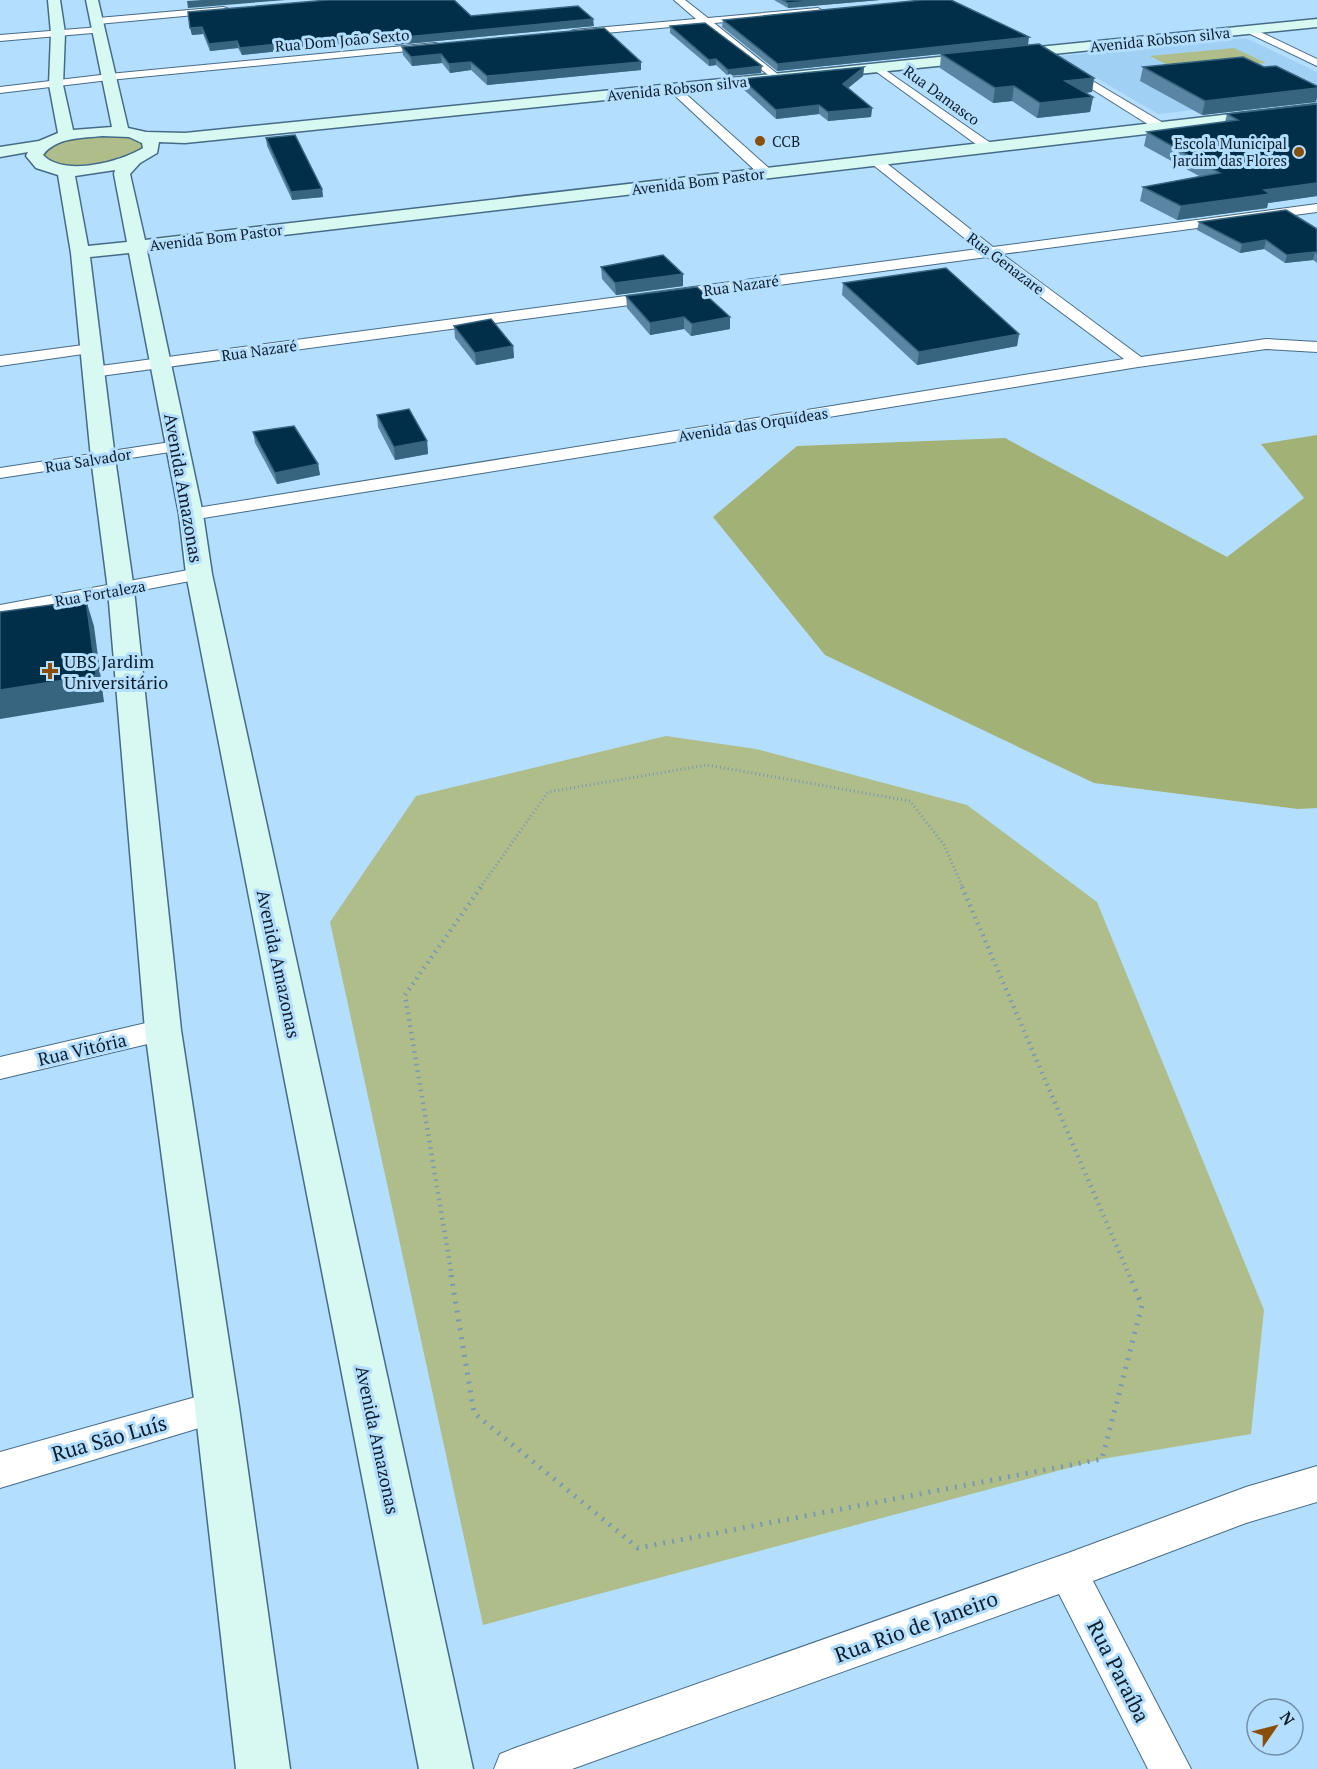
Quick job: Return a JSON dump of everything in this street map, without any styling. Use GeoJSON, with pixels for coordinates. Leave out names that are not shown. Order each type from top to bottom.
{"type":"FeatureCollection","features":[{"type":"Feature","properties":{"kind":"street"},"geometry":{"type":"LineString","coordinates":[[54,0],[58,33],[56,85],[58,157],[80,253],[103,458],[121,590],[164,1030],[217,1407],[263,1769]]}},
{"type":"Feature","properties":{"kind":"street","name":"Avenida Amazonas"},"geometry":{"type":"LineString","coordinates":[[92,0],[109,77],[137,145],[122,174],[191,514],[199,574],[446,1769]]}},
{"type":"Feature","properties":{"kind":"street"},"geometry":{"type":"LineString","coordinates":[[679,0],[776,78]]}},
{"type":"Feature","properties":{"kind":"street"},"geometry":{"type":"LineString","coordinates":[[566,34],[833,9]]}},
{"type":"Feature","properties":{"kind":"street"},"geometry":{"type":"LineString","coordinates":[[0,38],[58,33],[229,10]]}},
{"type":"Feature","properties":{"kind":"street","name":"Avenida Robson silva"},"geometry":{"type":"LineString","coordinates":[[137,145],[185,138],[1317,24]]}},
{"type":"Feature","properties":{"kind":"street"},"geometry":{"type":"LineString","coordinates":[[1250,30],[1317,63]]}},
{"type":"Feature","properties":{"kind":"street","name":"Rua Dom João Sexto"},"geometry":{"type":"LineString","coordinates":[[0,90],[109,77],[449,45]]}},
{"type":"Feature","properties":{"kind":"street"},"geometry":{"type":"LineString","coordinates":[[1039,52],[1161,128]]}},
{"type":"Feature","properties":{"kind":"street","name":"Rua Damasco"},"geometry":{"type":"LineString","coordinates":[[878,68],[988,147]]}},
{"type":"Feature","properties":{"kind":"street"},"geometry":{"type":"LineString","coordinates":[[674,89],[766,173]]}},
{"type":"Feature","properties":{"kind":"street","name":"Avenida Bom Pastor"},"geometry":{"type":"LineString","coordinates":[[80,253],[1317,109]]}},
{"type":"Feature","properties":{"kind":"street"},"geometry":{"type":"LineString","coordinates":[[0,162],[58,157],[84,133],[137,145]]}},
{"type":"Feature","properties":{"kind":"street"},"geometry":{"type":"LineString","coordinates":[[0,152],[43,145],[58,157]]}},
{"type":"Feature","properties":{"kind":"street"},"geometry":{"type":"LineString","coordinates":[[43,145],[34,156],[58,157],[100,169],[137,145]]}},
{"type":"Feature","properties":{"kind":"street","name":"Rua Genazare"},"geometry":{"type":"LineString","coordinates":[[876,161],[990,252],[1137,362]]}},
{"type":"Feature","properties":{"kind":"street","name":"Rua Nazaré"},"geometry":{"type":"LineString","coordinates":[[0,361],[161,363],[1317,208]]}},
{"type":"Feature","properties":{"kind":"street"},"geometry":{"type":"LineString","coordinates":[[1266,344],[1317,336]]}},
{"type":"Feature","properties":{"kind":"street","name":"Avenida das Orquídeas"},"geometry":{"type":"LineString","coordinates":[[191,514],[1137,362],[1266,344],[1317,347]]}},
{"type":"Feature","properties":{"kind":"street","name":"Rua Salvador"},"geometry":{"type":"LineString","coordinates":[[0,473],[177,446]]}},
{"type":"Feature","properties":{"kind":"street","name":"Rua Fortaleza"},"geometry":{"type":"LineString","coordinates":[[0,611],[199,574]]}},
{"type":"Feature","properties":{"kind":"street","name":"Rua Vitória"},"geometry":{"type":"LineString","coordinates":[[0,1068],[164,1030]]}},
{"type":"Feature","properties":{"kind":"street","name":"Rua São Luís"},"geometry":{"type":"LineString","coordinates":[[0,1470],[217,1407]]}},
{"type":"Feature","properties":{"kind":"street","name":"Rua Rio de Janeiro"},"geometry":{"type":"LineString","coordinates":[[515,1769],[1068,1572],[1246,1505],[1317,1484]]}},
{"type":"Feature","properties":{"kind":"street","name":"Rua Paraíba"},"geometry":{"type":"LineString","coordinates":[[1068,1572],[1170,1769]]}},
{"type":"Feature","properties":{"kind":"path"},"geometry":{"type":"LineString","coordinates":[[706,765],[910,801],[944,844],[1142,1305],[1102,1460],[638,1548],[474,1413],[405,995],[548,792],[706,765]]}},
{"type":"Feature","properties":{"kind":"shaded area"},"geometry":{"type":"Polygon","coordinates":[[[1246,38],[1317,72],[1317,97],[1158,114],[1059,56],[1246,38]]]}},
{"type":"Feature","properties":{"kind":"green space"},"geometry":{"type":"Polygon","coordinates":[[[1234,48],[1266,63],[1181,72],[1150,56],[1234,48]]]}},
{"type":"Feature","properties":{"kind":"green space"},"geometry":{"type":"Polygon","coordinates":[[[81,135],[129,135],[145,143],[145,149],[95,166],[69,166],[57,164],[45,158],[43,153],[55,143],[81,135]]]}},
{"type":"Feature","properties":{"kind":"green space"},"geometry":{"type":"Polygon","coordinates":[[[1317,435],[1317,808],[1298,809],[1094,783],[825,655],[713,517],[797,446],[1005,438],[1227,557],[1304,498],[1261,444],[1317,435]]]}},
{"type":"Feature","properties":{"kind":"green space"},"geometry":{"type":"Polygon","coordinates":[[[666,736],[756,749],[967,805],[1097,902],[1264,1310],[1251,1434],[1102,1459],[483,1625],[330,922],[416,796],[666,736]]]}},
{"type":"Feature","properties":{"kind":"building"},"geometry":{"type":"Polygon","coordinates":[[[328,0],[454,0],[471,16],[578,6],[593,19],[395,38],[390,32],[240,48],[237,41],[209,44],[202,27],[190,28],[188,12],[328,0]]]}},
{"type":"Feature","properties":{"kind":"building"},"geometry":{"type":"Polygon","coordinates":[[[783,0],[820,0],[788,3],[783,0]]]}},
{"type":"Feature","properties":{"kind":"building"},"geometry":{"type":"Polygon","coordinates":[[[922,0],[951,0],[1029,37],[778,64],[723,20],[922,0]]]}},
{"type":"Feature","properties":{"kind":"building"},"geometry":{"type":"Polygon","coordinates":[[[705,23],[762,66],[728,70],[716,59],[709,60],[670,26],[705,23]]]}},
{"type":"Feature","properties":{"kind":"building"},"geometry":{"type":"Polygon","coordinates":[[[604,28],[641,62],[487,76],[471,62],[449,64],[441,54],[411,57],[402,47],[604,28]]]}},
{"type":"Feature","properties":{"kind":"building"},"geometry":{"type":"Polygon","coordinates":[[[1039,44],[1094,78],[1065,81],[1093,97],[1040,103],[1014,86],[995,88],[941,54],[1039,44]]]}},
{"type":"Feature","properties":{"kind":"building"},"geometry":{"type":"Polygon","coordinates":[[[1243,57],[1264,67],[1276,66],[1317,88],[1205,101],[1143,67],[1243,57]]]}},
{"type":"Feature","properties":{"kind":"building"},"geometry":{"type":"Polygon","coordinates":[[[864,67],[843,84],[872,108],[828,112],[819,105],[776,110],[742,79],[864,67]]]}},
{"type":"Feature","properties":{"kind":"building"},"geometry":{"type":"Polygon","coordinates":[[[1317,104],[1317,183],[1264,190],[1270,194],[1181,206],[1143,187],[1220,173],[1147,132],[1238,120],[1227,114],[1317,104]]]}},
{"type":"Feature","properties":{"kind":"building"},"geometry":{"type":"Polygon","coordinates":[[[295,135],[322,189],[291,192],[266,138],[295,135]]]}},
{"type":"Feature","properties":{"kind":"building"},"geometry":{"type":"Polygon","coordinates":[[[1286,210],[1317,229],[1317,253],[1287,255],[1266,240],[1242,244],[1199,222],[1286,210]]]}},
{"type":"Feature","properties":{"kind":"building"},"geometry":{"type":"Polygon","coordinates":[[[663,255],[683,274],[615,283],[601,267],[663,255]]]}},
{"type":"Feature","properties":{"kind":"building"},"geometry":{"type":"Polygon","coordinates":[[[946,268],[1019,334],[919,352],[843,283],[946,268]]]}},
{"type":"Feature","properties":{"kind":"building"},"geometry":{"type":"Polygon","coordinates":[[[697,287],[730,317],[692,324],[684,317],[650,323],[626,296],[697,287]]]}},
{"type":"Feature","properties":{"kind":"building"},"geometry":{"type":"Polygon","coordinates":[[[491,319],[513,346],[475,353],[454,326],[491,319]]]}},
{"type":"Feature","properties":{"kind":"building"},"geometry":{"type":"Polygon","coordinates":[[[409,409],[427,441],[394,447],[377,415],[409,409]]]}},
{"type":"Feature","properties":{"kind":"building"},"geometry":{"type":"Polygon","coordinates":[[[294,426],[318,464],[275,473],[253,432],[294,426]]]}},
{"type":"Feature","properties":{"kind":"building"},"geometry":{"type":"Polygon","coordinates":[[[86,600],[96,675],[0,690],[0,612],[86,600]]]}},
{"type":"Feature","properties":{"kind":"place","name":"CCB"},"geometry":{"type":"Point","coordinates":[760,141]}},
{"type":"Feature","properties":{"kind":"place","name":"Escola Municipal Jardim das Flores"},"geometry":{"type":"Point","coordinates":[1299,152]}},
{"type":"Feature","properties":{"kind":"place","name":"UBS Jardim Universitário"},"geometry":{"type":"Point","coordinates":[50,671]}}]}
